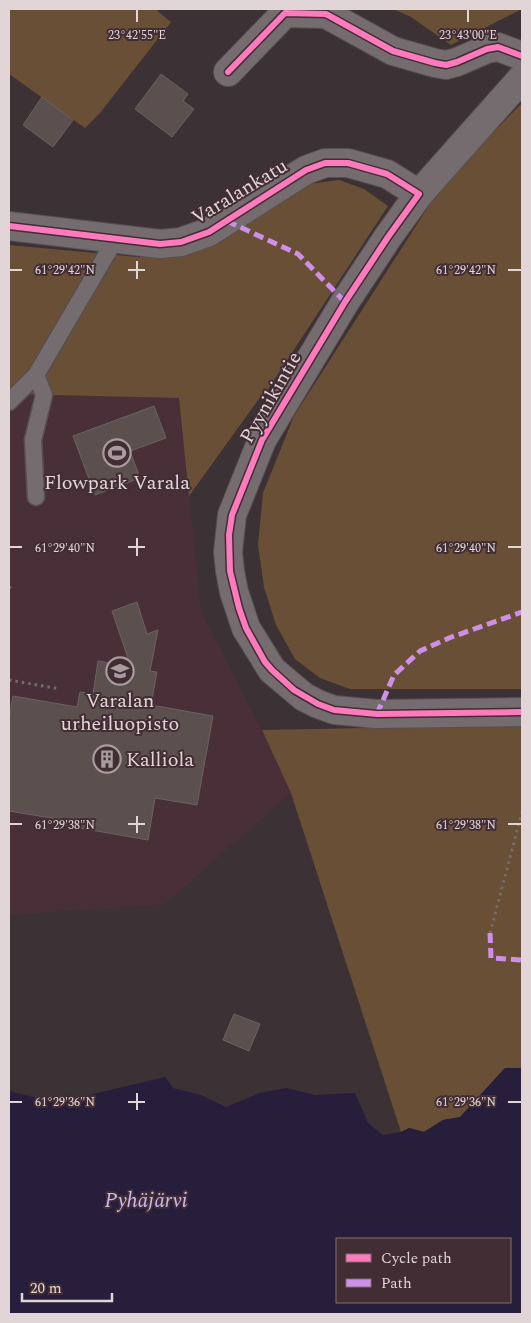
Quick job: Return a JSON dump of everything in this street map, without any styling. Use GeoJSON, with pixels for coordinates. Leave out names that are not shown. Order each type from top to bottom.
{"type":"FeatureCollection","features":[{"type":"Feature","properties":{"kind":"street"},"geometry":{"type":"LineString","coordinates":[[228,72],[285,14],[326,14],[393,51],[446,65],[487,49],[498,47],[508,49],[522,56]]}},
{"type":"Feature","properties":{"kind":"street","name":"Pyynikintie"},"geometry":{"type":"LineString","coordinates":[[522,78],[419,194],[345,302],[262,440],[232,515],[229,535],[230,571],[246,628],[265,662],[304,697],[334,710],[378,714],[522,712]]}},
{"type":"Feature","properties":{"kind":"street","name":"Varalankatu"},"geometry":{"type":"LineString","coordinates":[[9,226],[115,240],[160,244],[181,242],[209,232],[306,170],[325,163],[348,163],[386,174],[419,194]]}},
{"type":"Feature","properties":{"kind":"lane"},"geometry":{"type":"LineString","coordinates":[[9,402],[36,375],[115,240]]}},
{"type":"Feature","properties":{"kind":"lane"},"geometry":{"type":"LineString","coordinates":[[36,375],[44,395],[33,440],[36,498]]}},
{"type":"Feature","properties":{"kind":"path"},"geometry":{"type":"LineString","coordinates":[[9,588],[13,584]]}},
{"type":"Feature","properties":{"kind":"path"},"geometry":{"type":"LineString","coordinates":[[9,680],[60,689]]}},
{"type":"Feature","properties":{"kind":"path"},"geometry":{"type":"LineString","coordinates":[[490,933],[522,812]]}},
{"type":"Feature","properties":{"kind":"shaded area"},"geometry":{"type":"Polygon","coordinates":[[[9,9],[155,9],[171,22],[100,113],[85,128],[9,74],[9,9]]]}},
{"type":"Feature","properties":{"kind":"shaded area"},"geometry":{"type":"Polygon","coordinates":[[[393,9],[522,9],[451,45],[411,17],[393,9]]]}},
{"type":"Feature","properties":{"kind":"shaded area"},"geometry":{"type":"Polygon","coordinates":[[[522,103],[522,689],[350,689],[320,678],[295,659],[276,625],[264,587],[258,545],[263,493],[294,416],[430,204],[471,155],[522,103]]]}},
{"type":"Feature","properties":{"kind":"shaded area"},"geometry":{"type":"Polygon","coordinates":[[[339,180],[364,189],[388,206],[263,397],[261,396],[189,496],[179,398],[9,394],[9,245],[138,257],[182,257],[224,240],[308,184],[339,180]]]}},
{"type":"Feature","properties":{"kind":"shaded area","name":"Varalan urheiluopisto"},"geometry":{"type":"Polygon","coordinates":[[[9,394],[179,398],[201,612],[262,730],[291,793],[165,904],[9,915],[9,394]]]}},
{"type":"Feature","properties":{"kind":"shaded area"},"geometry":{"type":"Polygon","coordinates":[[[522,725],[522,1068],[505,1068],[460,1117],[443,1120],[424,1132],[409,1128],[401,1132],[291,793],[262,730],[522,725]]]}},
{"type":"Feature","properties":{"kind":"water","name":"Pyhäjärvi"},"geometry":{"type":"Polygon","coordinates":[[[505,1068],[522,1068],[522,1314],[9,1314],[9,1091],[37,1098],[68,1100],[165,1077],[173,1088],[201,1095],[226,1107],[260,1093],[287,1088],[315,1095],[355,1093],[368,1123],[383,1135],[401,1132],[409,1128],[424,1132],[443,1120],[460,1117],[505,1068]]]}},
{"type":"Feature","properties":{"kind":"building"},"geometry":{"type":"Polygon","coordinates":[[[161,74],[188,94],[183,101],[194,109],[172,137],[135,109],[161,74]]]}},
{"type":"Feature","properties":{"kind":"building"},"geometry":{"type":"Polygon","coordinates":[[[42,97],[73,120],[53,147],[23,125],[42,97]]]}},
{"type":"Feature","properties":{"kind":"building"},"geometry":{"type":"Polygon","coordinates":[[[154,406],[166,438],[130,451],[140,478],[95,495],[73,436],[154,406]]]}},
{"type":"Feature","properties":{"kind":"building","name":"Kalliola"},"geometry":{"type":"Polygon","coordinates":[[[137,602],[147,634],[158,630],[150,671],[157,672],[151,705],[213,716],[197,805],[155,798],[148,840],[57,824],[57,819],[9,811],[9,720],[13,696],[77,707],[80,692],[93,694],[98,661],[131,667],[112,611],[137,602]]]}},
{"type":"Feature","properties":{"kind":"building"},"geometry":{"type":"Polygon","coordinates":[[[234,1014],[260,1024],[249,1051],[223,1040],[234,1014]]]}},
{"type":"Feature","properties":{"kind":"marked path"},"geometry":{"type":"LineString","coordinates":[[227,221],[298,254],[345,302]]}},
{"type":"Feature","properties":{"kind":"marked path"},"geometry":{"type":"LineString","coordinates":[[377,714],[394,675],[420,651],[449,638],[522,612]]}},
{"type":"Feature","properties":{"kind":"marked path"},"geometry":{"type":"LineString","coordinates":[[490,933],[491,958],[522,960]]}},
{"type":"Feature","properties":{"kind":"cycle path"},"geometry":{"type":"LineString","coordinates":[[228,72],[285,13],[326,14],[393,51],[446,65],[487,49],[498,47],[522,56]]}},
{"type":"Feature","properties":{"kind":"cycle path"},"geometry":{"type":"LineString","coordinates":[[9,226],[160,244],[181,242],[209,232],[306,170],[325,163],[348,163],[387,174],[419,194],[345,302],[262,440],[232,515],[229,535],[230,571],[246,628],[265,662],[294,690],[318,704],[334,710],[377,714],[522,712]]}},
{"type":"Feature","properties":{"kind":"place","name":"Flowpark Varala"},"geometry":{"type":"Point","coordinates":[117,453]}},
{"type":"Feature","properties":{"kind":"place","name":"Varalan urheiluopisto"},"geometry":{"type":"Point","coordinates":[120,671]}},
{"type":"Feature","properties":{"kind":"place","name":"Kalliola"},"geometry":{"type":"Point","coordinates":[107,759]}}]}
